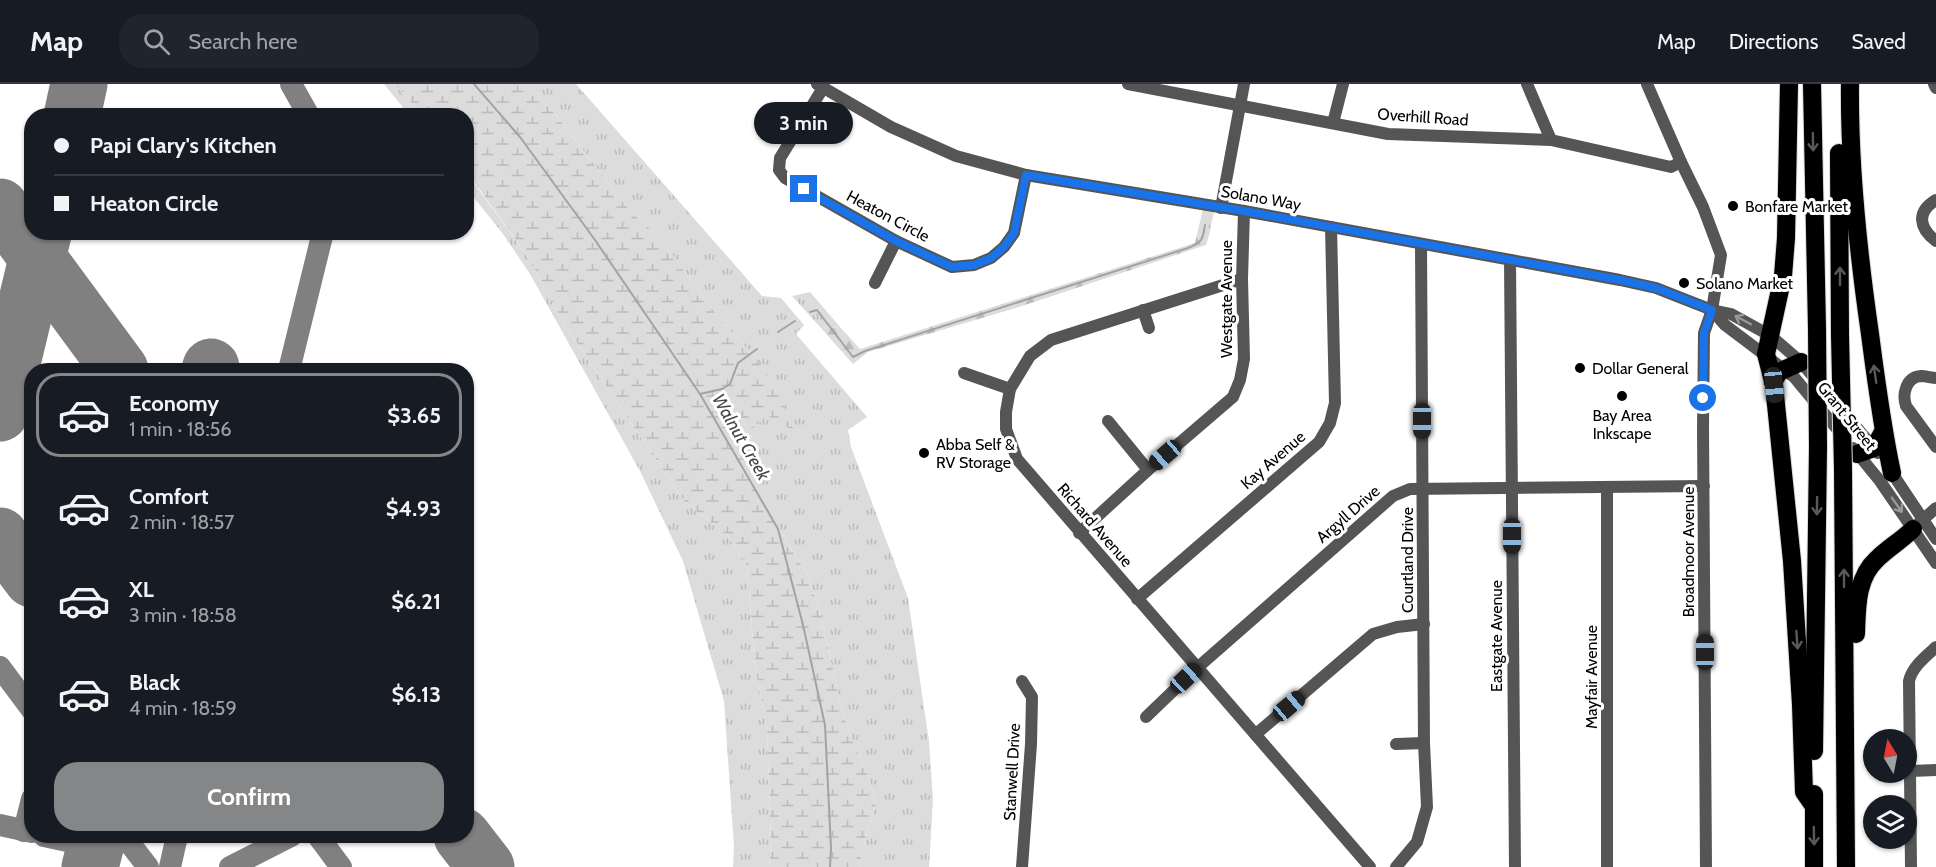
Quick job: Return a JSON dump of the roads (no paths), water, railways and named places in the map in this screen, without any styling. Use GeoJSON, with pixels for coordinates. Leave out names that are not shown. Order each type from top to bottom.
{"type":"FeatureCollection","features":[{"type":"Feature","properties":{"kind":"highway"},"geometry":{"type":"LineString","coordinates":[[1789,84],[1786,238],[1783,276],[1766,354],[1786,371],[1792,561],[1804,792],[1814,805]]}},
{"type":"Feature","properties":{"kind":"highway"},"geometry":{"type":"LineString","coordinates":[[1812,84],[1818,447],[1814,867]]}},
{"type":"Feature","properties":{"kind":"highway"},"geometry":{"type":"LineString","coordinates":[[1839,84],[1840,335],[1844,469],[1845,867]]}},
{"type":"Feature","properties":{"kind":"highway"},"geometry":{"type":"LineString","coordinates":[[1850,84],[1852,176],[1871,444],[1892,473]]}},
{"type":"Feature","properties":{"kind":"highway"},"geometry":{"type":"LineString","coordinates":[[1852,867],[1856,762],[1857,606],[1860,588],[1865,574],[1874,561],[1918,524]]}},
{"type":"Feature","properties":{"kind":"street","name":"Overhill Road"},"geometry":{"type":"LineString","coordinates":[[1128,84],[1388,134],[1551,140],[1671,166],[1680,162]]}},
{"type":"Feature","properties":{"kind":"street"},"geometry":{"type":"LineString","coordinates":[[1221,208],[1244,84]]}},
{"type":"Feature","properties":{"kind":"street"},"geometry":{"type":"LineString","coordinates":[[1333,123],[1343,84]]}},
{"type":"Feature","properties":{"kind":"street"},"geometry":{"type":"LineString","coordinates":[[1527,84],[1551,140]]}},
{"type":"Feature","properties":{"kind":"street"},"geometry":{"type":"LineString","coordinates":[[1647,84],[1680,162],[1703,207],[1722,255],[1712,310],[1725,325],[1766,354]]}},
{"type":"Feature","properties":{"kind":"street"},"geometry":{"type":"LineString","coordinates":[[1934,84],[1936,88]]}},
{"type":"Feature","properties":{"kind":"street","name":"Solano Way"},"geometry":{"type":"LineString","coordinates":[[820,86],[891,127],[956,156],[1026,175],[1244,211],[1656,288],[1712,310]]}},
{"type":"Feature","properties":{"kind":"street","name":"Heaton Circle"},"geometry":{"type":"LineString","coordinates":[[820,86],[780,158],[779,170],[785,178],[896,241],[952,267],[974,265],[991,258],[1004,247],[1014,233],[1026,175]]}},
{"type":"Feature","properties":{"kind":"street"},"geometry":{"type":"LineString","coordinates":[[1936,200],[1924,212],[1922,222],[1925,233],[1936,241]]}},
{"type":"Feature","properties":{"kind":"street","name":"Westgate Avenue"},"geometry":{"type":"LineString","coordinates":[[1080,533],[1148,470],[1233,397],[1240,380],[1244,359],[1242,279],[1244,211]]}},
{"type":"Feature","properties":{"kind":"street","name":"Kay Avenue"},"geometry":{"type":"LineString","coordinates":[[1137,598],[1319,442],[1330,423],[1335,403],[1331,227]]}},
{"type":"Feature","properties":{"kind":"street"},"geometry":{"type":"LineString","coordinates":[[875,283],[896,241]]}},
{"type":"Feature","properties":{"kind":"street","name":"Courtland Drive"},"geometry":{"type":"LineString","coordinates":[[1396,867],[1418,842],[1427,807],[1424,743],[1421,244]]}},
{"type":"Feature","properties":{"kind":"street","name":"Eastgate Avenue"},"geometry":{"type":"LineString","coordinates":[[1510,260],[1515,867]]}},
{"type":"Feature","properties":{"kind":"street","name":"Richard Avenue"},"geometry":{"type":"LineString","coordinates":[[1242,279],[1051,340],[1030,357],[1010,388],[1006,429],[1017,459],[1370,867]]}},
{"type":"Feature","properties":{"kind":"street"},"geometry":{"type":"LineString","coordinates":[[1143,310],[1149,328]]}},
{"type":"Feature","properties":{"kind":"street","name":"Grant Street"},"geometry":{"type":"LineString","coordinates":[[1712,310],[1731,314],[1771,336],[1786,371],[1871,444]]}},
{"type":"Feature","properties":{"kind":"street","name":"Broadmoor Avenue"},"geometry":{"type":"LineString","coordinates":[[1706,867],[1704,333],[1712,310]]}},
{"type":"Feature","properties":{"kind":"street","name":"Grant Street"},"geometry":{"type":"LineString","coordinates":[[1786,371],[1871,444],[1880,481],[1918,524],[1936,539]]}},
{"type":"Feature","properties":{"kind":"street"},"geometry":{"type":"LineString","coordinates":[[964,373],[1010,388]]}},
{"type":"Feature","properties":{"kind":"street"},"geometry":{"type":"LineString","coordinates":[[1936,378],[1920,376],[1905,387],[1903,398],[1906,406],[1936,447]]}},
{"type":"Feature","properties":{"kind":"street"},"geometry":{"type":"LineString","coordinates":[[1108,421],[1148,470]]}},
{"type":"Feature","properties":{"kind":"street","name":"Grant Street"},"geometry":{"type":"LineString","coordinates":[[1892,473],[1936,563]]}},
{"type":"Feature","properties":{"kind":"street","name":"Argyll Drive"},"geometry":{"type":"LineString","coordinates":[[1146,717],[1197,668],[1393,496],[1410,489],[1423,487],[1512,489],[1704,486]]}},
{"type":"Feature","properties":{"kind":"street","name":"Mayfair Avenue"},"geometry":{"type":"LineString","coordinates":[[1607,487],[1607,867]]}},
{"type":"Feature","properties":{"kind":"street"},"geometry":{"type":"LineString","coordinates":[[1918,524],[1936,508]]}},
{"type":"Feature","properties":{"kind":"street"},"geometry":{"type":"LineString","coordinates":[[1256,734],[1373,634],[1397,627],[1424,624]]}},
{"type":"Feature","properties":{"kind":"street"},"geometry":{"type":"LineString","coordinates":[[1910,729],[1909,681],[1911,674],[1936,647]]}},
{"type":"Feature","properties":{"kind":"street","name":"Stanwell Drive"},"geometry":{"type":"LineString","coordinates":[[1022,681],[1032,697],[1022,867]]}},
{"type":"Feature","properties":{"kind":"street"},"geometry":{"type":"LineString","coordinates":[[1396,744],[1424,743]]}},
{"type":"Feature","properties":{"kind":"street"},"geometry":{"type":"LineString","coordinates":[[1917,771],[1936,770]]}},
{"type":"Feature","properties":{"kind":"street"},"geometry":{"type":"LineString","coordinates":[[1911,783],[1911,867]]}},
{"type":"Feature","properties":{"kind":"waterway","name":"Walnut Creek"},"geometry":{"type":"LineString","coordinates":[[474,84],[520,137],[595,240],[700,394],[778,529],[803,625],[825,725],[830,867]]}},
{"type":"Feature","properties":{"kind":"waterway"},"geometry":{"type":"LineString","coordinates":[[810,312],[817,310],[853,357],[865,351],[1188,248],[1201,240],[1205,225]]}},
{"type":"Feature","properties":{"kind":"waterway"},"geometry":{"type":"LineString","coordinates":[[778,332],[795,321]]}},
{"type":"Feature","properties":{"kind":"waterway"},"geometry":{"type":"LineString","coordinates":[[700,394],[722,389],[730,384],[738,363],[757,349]]}},
{"type":"Feature","properties":{"kind":"place","name":"Bonfare Market"},"geometry":{"type":"Point","coordinates":[1733,206]}},
{"type":"Feature","properties":{"kind":"place","name":"Solano Market"},"geometry":{"type":"Point","coordinates":[1684,283]}},
{"type":"Feature","properties":{"kind":"place","name":"Dollar General"},"geometry":{"type":"Point","coordinates":[1580,368]}},
{"type":"Feature","properties":{"kind":"place","name":"Bay Area Inkscape"},"geometry":{"type":"Point","coordinates":[1622,396]}},
{"type":"Feature","properties":{"kind":"place","name":"Abba Self & RV Storage"},"geometry":{"type":"Point","coordinates":[924,453]}}]}
